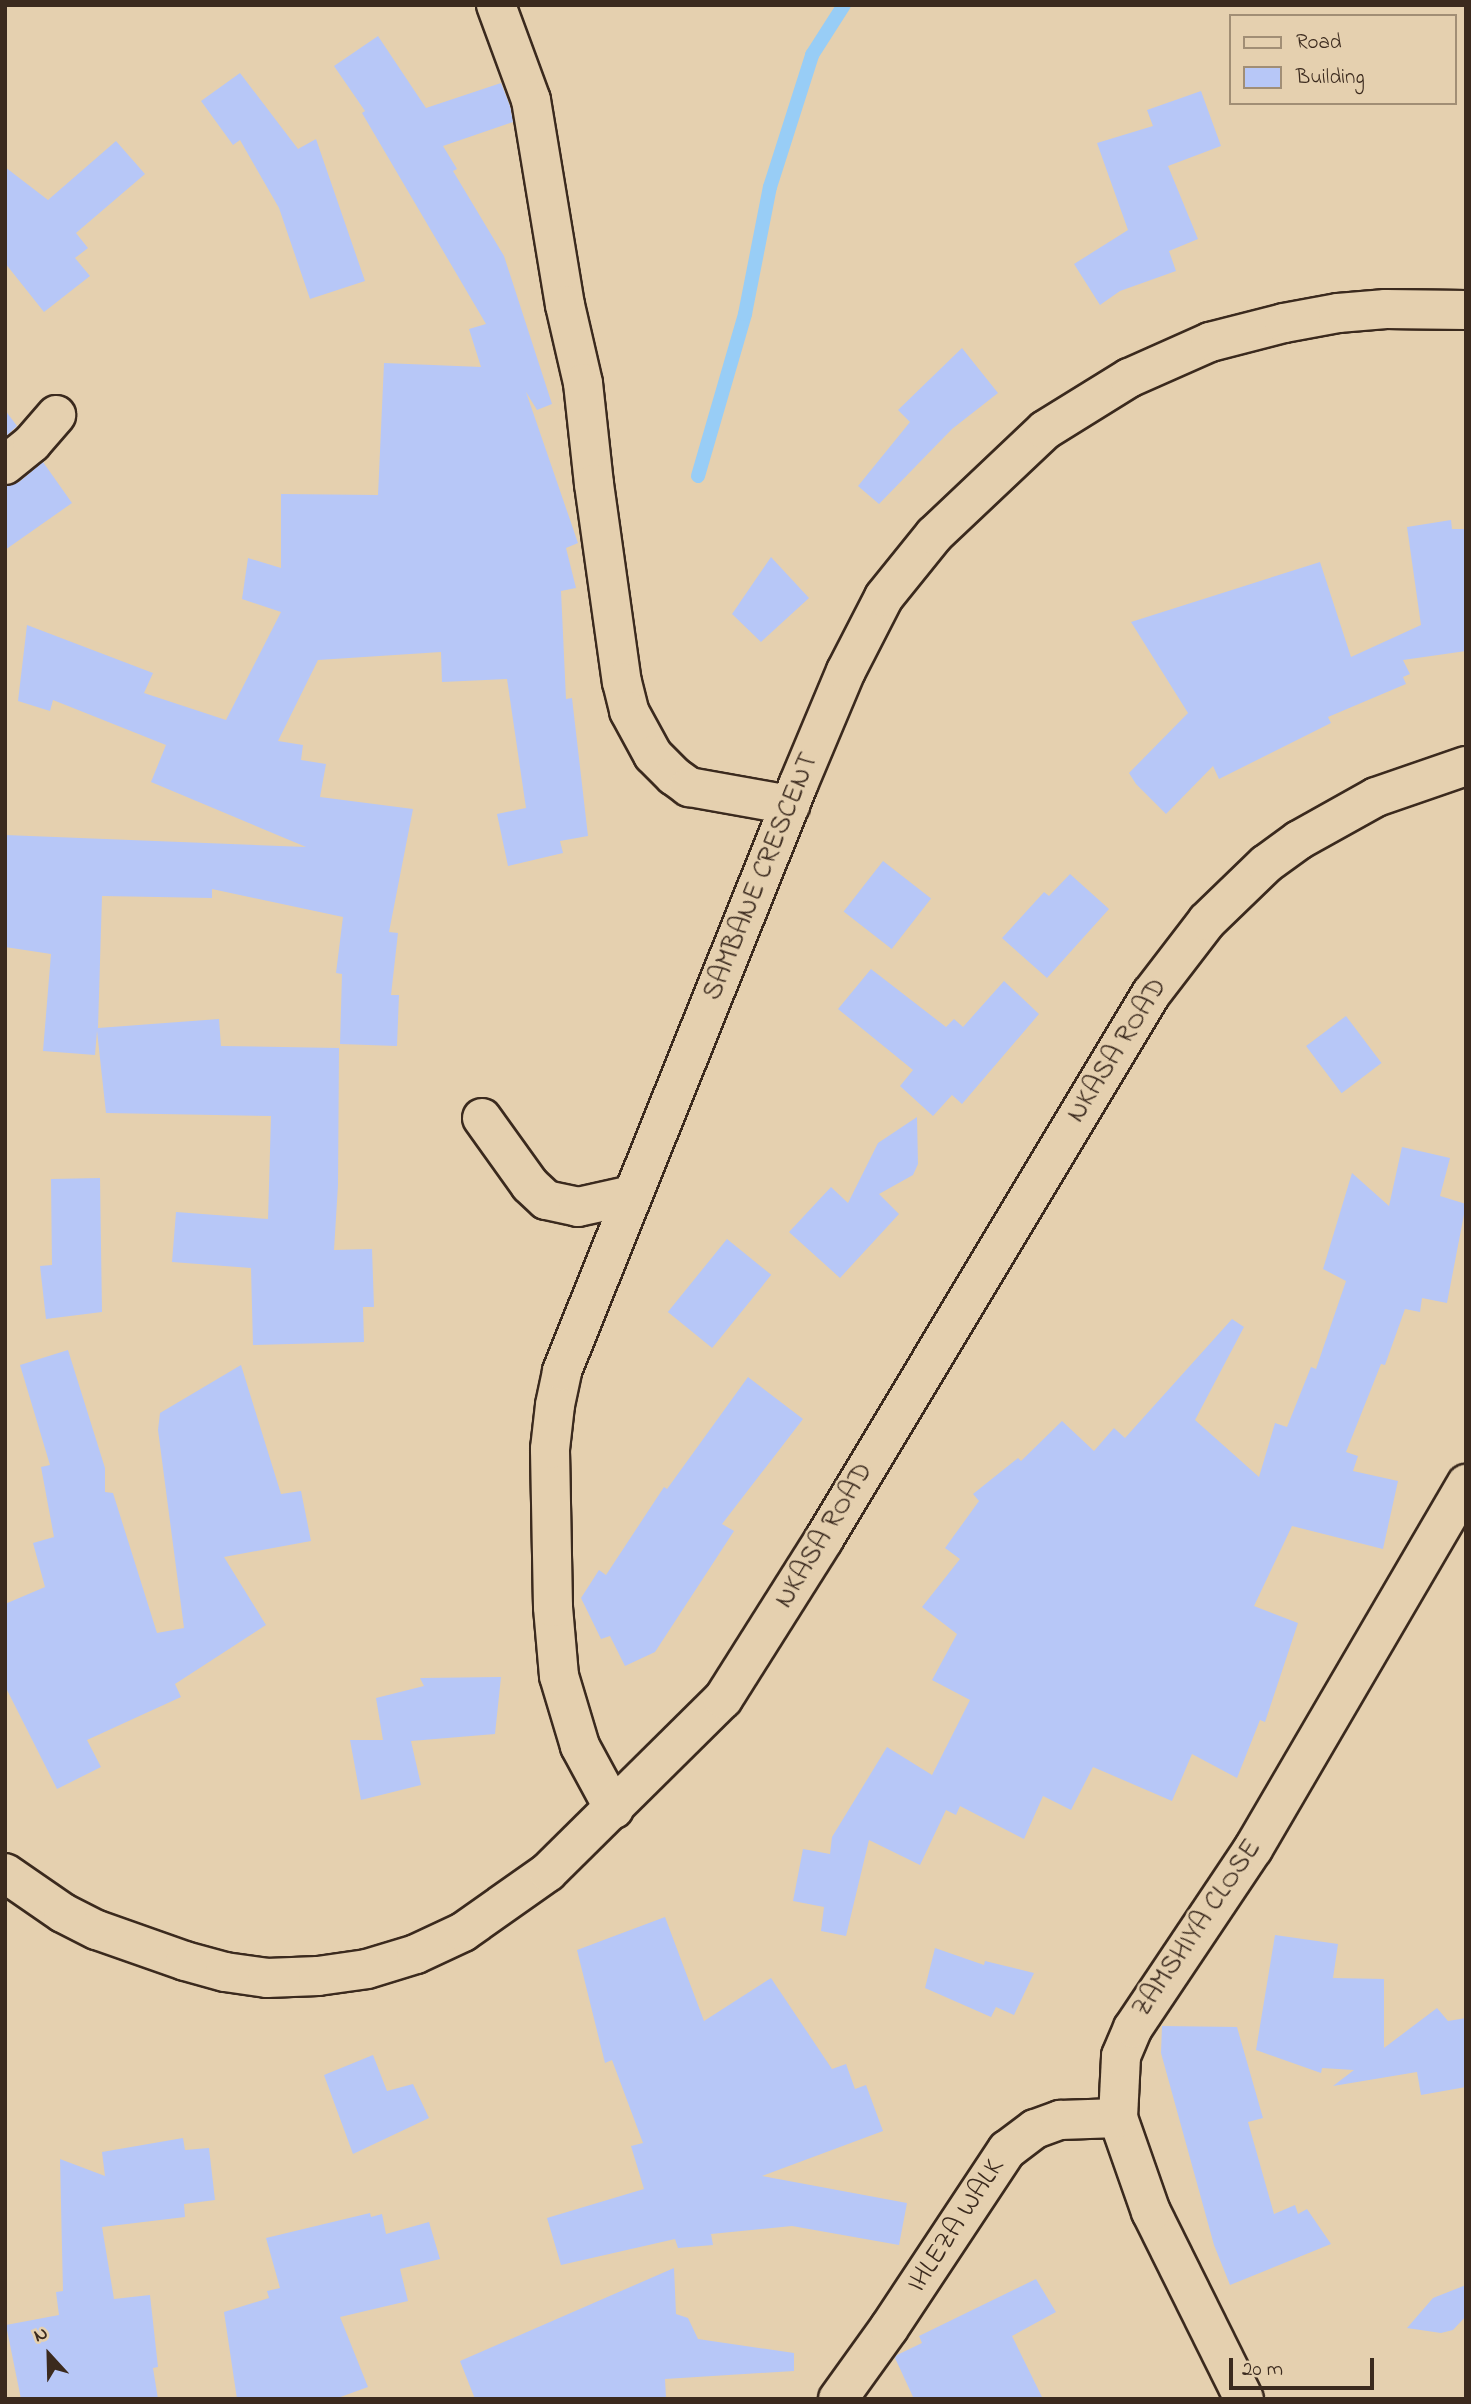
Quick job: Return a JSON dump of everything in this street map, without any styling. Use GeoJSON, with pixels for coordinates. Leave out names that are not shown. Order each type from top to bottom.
{"type":"FeatureCollection","features":[{"type":"Feature","properties":{"kind":"street"},"geometry":{"type":"LineString","coordinates":[[496,5],[531,100],[565,305],[583,383],[599,522],[622,682],[629,711],[653,755],[689,787],[790,805]]}},
{"type":"Feature","properties":{"kind":"street","name":"SAMBANE CRESCENT"},"geometry":{"type":"LineString","coordinates":[[614,1809],[580,1746],[559,1676],[553,1607],[550,1448],[562,1371],[790,805],[846,671],[884,597],[934,535],[1045,430],[1129,378],[1210,342],[1338,313],[1386,309],[1466,310]]}},
{"type":"Feature","properties":{"kind":"street"},"geometry":{"type":"LineString","coordinates":[[5,465],[32,443],[56,415]]}},
{"type":"Feature","properties":{"kind":"street","name":"NKASA ROAD"},"geometry":{"type":"LineString","coordinates":[[5,1873],[62,1913],[135,1945],[185,1961],[267,1978],[318,1976],[368,1969],[416,1954],[463,1932],[548,1872],[723,1699],[1151,994],[1180,953],[1232,895],[1299,840],[1376,797],[1466,766]]}},
{"type":"Feature","properties":{"kind":"street"},"geometry":{"type":"LineString","coordinates":[[482,1118],[530,1185],[546,1200],[578,1207],[632,1195]]}},
{"type":"Feature","properties":{"kind":"street","name":"ZAMSHIYA CLOSE"},"geometry":{"type":"LineString","coordinates":[[1244,2399],[1151,2211],[1118,2118],[1117,2083],[1124,2043],[1253,1849],[1466,1484]]}},
{"type":"Feature","properties":{"kind":"street","name":"IHLEZA WALK"},"geometry":{"type":"LineString","coordinates":[[838,2399],[889,2328],[1007,2150],[1035,2129],[1060,2120],[1118,2118]]}},
{"type":"Feature","properties":{"kind":"building"},"geometry":{"type":"Polygon","coordinates":[[[378,36],[426,108],[501,83],[510,106],[513,122],[443,146],[457,169],[453,171],[504,256],[552,404],[537,410],[526,392],[578,543],[566,548],[576,588],[561,591],[566,699],[572,698],[588,836],[560,841],[563,853],[508,866],[497,814],[526,808],[507,679],[442,682],[441,652],[318,660],[278,741],[303,745],[301,760],[326,764],[320,797],[413,809],[389,932],[398,933],[391,995],[399,995],[397,1046],[340,1044],[342,974],[336,973],[343,917],[212,889],[212,898],[102,896],[98,1028],[219,1019],[221,1046],[339,1048],[338,1185],[334,1250],[372,1249],[374,1307],[363,1307],[364,1342],[253,1345],[251,1268],[172,1262],[176,1212],[268,1219],[271,1116],[106,1113],[97,1031],[95,1055],[43,1051],[51,954],[5,947],[5,835],[306,847],[151,782],[166,745],[53,700],[50,711],[18,701],[27,625],[153,673],[144,693],[226,720],[281,612],[242,599],[248,558],[281,568],[281,494],[378,495],[384,363],[481,367],[469,329],[486,324],[362,113],[365,111],[334,66],[378,36]]]}},
{"type":"Feature","properties":{"kind":"building"},"geometry":{"type":"Polygon","coordinates":[[[240,73],[298,149],[316,139],[365,281],[310,299],[279,208],[240,140],[233,145],[201,101],[240,73]]]}},
{"type":"Feature","properties":{"kind":"building"},"geometry":{"type":"Polygon","coordinates":[[[1201,91],[1221,146],[1168,166],[1198,239],[1169,251],[1176,271],[1120,291],[1100,305],[1074,264],[1128,230],[1097,143],[1153,126],[1147,110],[1201,91]]]}},
{"type":"Feature","properties":{"kind":"building"},"geometry":{"type":"Polygon","coordinates":[[[116,141],[145,174],[76,233],[88,248],[75,258],[90,276],[44,312],[5,263],[5,167],[48,200],[116,141]]]}},
{"type":"Feature","properties":{"kind":"building"},"geometry":{"type":"Polygon","coordinates":[[[962,348],[998,393],[952,429],[879,504],[858,486],[910,422],[898,410],[962,348]]]}},
{"type":"Feature","properties":{"kind":"building"},"geometry":{"type":"Polygon","coordinates":[[[5,410],[17,426],[5,437],[5,410]]]}},
{"type":"Feature","properties":{"kind":"building"},"geometry":{"type":"Polygon","coordinates":[[[43,462],[72,503],[5,550],[5,486],[19,482],[43,462]]]}},
{"type":"Feature","properties":{"kind":"building"},"geometry":{"type":"Polygon","coordinates":[[[1451,520],[1452,529],[1466,529],[1466,651],[1403,660],[1410,674],[1403,677],[1406,684],[1328,717],[1331,723],[1219,779],[1213,766],[1166,814],[1136,784],[1129,773],[1188,713],[1131,622],[1320,562],[1351,657],[1421,625],[1407,527],[1451,520]]]}},
{"type":"Feature","properties":{"kind":"building"},"geometry":{"type":"Polygon","coordinates":[[[771,557],[809,598],[761,642],[732,614],[771,557]]]}},
{"type":"Feature","properties":{"kind":"building"},"geometry":{"type":"Polygon","coordinates":[[[883,861],[931,899],[892,949],[844,911],[883,861]]]}},
{"type":"Feature","properties":{"kind":"building"},"geometry":{"type":"Polygon","coordinates":[[[1070,874],[1109,909],[1047,978],[1002,938],[1044,892],[1049,896],[1070,874]]]}},
{"type":"Feature","properties":{"kind":"building"},"geometry":{"type":"Polygon","coordinates":[[[871,969],[946,1027],[954,1019],[963,1027],[1004,981],[1039,1014],[962,1104],[952,1095],[933,1116],[900,1086],[913,1070],[838,1009],[871,969]]]}},
{"type":"Feature","properties":{"kind":"building"},"geometry":{"type":"Polygon","coordinates":[[[1346,1016],[1382,1063],[1342,1093],[1306,1046],[1346,1016]]]}},
{"type":"Feature","properties":{"kind":"building"},"geometry":{"type":"Polygon","coordinates":[[[917,1117],[918,1164],[913,1175],[879,1194],[899,1214],[840,1278],[789,1232],[831,1187],[848,1203],[878,1143],[917,1117]]]}},
{"type":"Feature","properties":{"kind":"building"},"geometry":{"type":"Polygon","coordinates":[[[1402,1147],[1450,1158],[1440,1196],[1466,1204],[1447,1303],[1422,1298],[1420,1312],[1405,1309],[1385,1365],[1381,1364],[1346,1452],[1358,1456],[1353,1471],[1398,1481],[1383,1549],[1292,1526],[1254,1606],[1298,1623],[1265,1722],[1260,1720],[1237,1778],[1192,1754],[1172,1801],[1093,1767],[1071,1810],[1043,1796],[1024,1839],[960,1806],[956,1815],[946,1810],[920,1865],[869,1840],[846,1936],[821,1931],[824,1907],[793,1901],[803,1849],[830,1854],[832,1837],[887,1747],[932,1775],[970,1700],[932,1680],[957,1634],[922,1607],[960,1559],[945,1548],[979,1501],[973,1494],[1018,1458],[1021,1461],[1062,1421],[1094,1451],[1114,1428],[1125,1438],[1232,1319],[1244,1327],[1195,1420],[1259,1477],[1275,1423],[1287,1427],[1311,1367],[1316,1369],[1346,1281],[1323,1269],[1352,1173],[1389,1206],[1402,1147]]]}},
{"type":"Feature","properties":{"kind":"building"},"geometry":{"type":"Polygon","coordinates":[[[100,1178],[102,1312],[46,1319],[40,1266],[52,1265],[51,1179],[100,1178]]]}},
{"type":"Feature","properties":{"kind":"building"},"geometry":{"type":"Polygon","coordinates":[[[727,1239],[771,1275],[712,1348],[668,1312],[727,1239]]]}},
{"type":"Feature","properties":{"kind":"building"},"geometry":{"type":"Polygon","coordinates":[[[68,1350],[105,1468],[105,1492],[113,1493],[157,1633],[184,1628],[158,1430],[160,1413],[241,1365],[281,1494],[301,1491],[311,1541],[224,1557],[266,1625],[175,1684],[181,1697],[87,1740],[101,1767],[57,1789],[5,1686],[5,1604],[45,1587],[33,1543],[54,1537],[41,1467],[50,1465],[20,1365],[68,1350]]]}},
{"type":"Feature","properties":{"kind":"building"},"geometry":{"type":"Polygon","coordinates":[[[748,1377],[803,1419],[722,1524],[734,1531],[655,1652],[625,1666],[610,1636],[601,1639],[581,1598],[599,1570],[606,1575],[664,1487],[667,1489],[748,1377]]]}},
{"type":"Feature","properties":{"kind":"building"},"geometry":{"type":"Polygon","coordinates":[[[501,1677],[495,1734],[411,1741],[421,1785],[361,1800],[350,1740],[383,1740],[376,1698],[424,1686],[420,1678],[501,1677]]]}},
{"type":"Feature","properties":{"kind":"building"},"geometry":{"type":"Polygon","coordinates":[[[665,1917],[704,2021],[771,1978],[832,2069],[846,2064],[855,2089],[866,2085],[883,2131],[762,2176],[907,2203],[899,2245],[792,2226],[711,2234],[713,2245],[678,2248],[675,2239],[561,2265],[547,2218],[644,2189],[631,2146],[643,2143],[612,2060],[605,2063],[577,1950],[665,1917]]]}},
{"type":"Feature","properties":{"kind":"building"},"geometry":{"type":"Polygon","coordinates":[[[1275,1935],[1338,1944],[1333,1978],[1384,1979],[1384,2048],[1437,2008],[1448,2021],[1466,2018],[1466,2087],[1421,2095],[1417,2072],[1333,2086],[1354,2070],[1322,2068],[1321,2073],[1256,2050],[1275,1935]]]}},
{"type":"Feature","properties":{"kind":"building"},"geometry":{"type":"Polygon","coordinates":[[[935,1948],[984,1965],[985,1961],[1034,1973],[1014,2015],[996,2007],[991,2017],[925,1988],[935,1948]]]}},
{"type":"Feature","properties":{"kind":"building"},"geometry":{"type":"Polygon","coordinates":[[[1162,2026],[1237,2027],[1263,2118],[1248,2122],[1274,2214],[1295,2205],[1298,2214],[1307,2209],[1331,2244],[1230,2285],[1214,2245],[1161,2053],[1162,2026]]]}},
{"type":"Feature","properties":{"kind":"building"},"geometry":{"type":"Polygon","coordinates":[[[373,2055],[387,2091],[413,2084],[429,2118],[353,2154],[324,2075],[373,2055]]]}},
{"type":"Feature","properties":{"kind":"building"},"geometry":{"type":"Polygon","coordinates":[[[183,2138],[185,2150],[209,2148],[215,2200],[184,2204],[185,2217],[102,2227],[114,2299],[150,2295],[158,2367],[153,2368],[158,2399],[21,2399],[6,2325],[59,2315],[56,2292],[63,2291],[60,2159],[105,2176],[102,2152],[183,2138]]]}},
{"type":"Feature","properties":{"kind":"building"},"geometry":{"type":"Polygon","coordinates":[[[370,2213],[371,2217],[382,2214],[386,2234],[429,2222],[440,2259],[400,2269],[408,2301],[340,2317],[368,2387],[335,2399],[237,2399],[224,2312],[269,2298],[267,2291],[280,2288],[266,2238],[370,2213]]]}},
{"type":"Feature","properties":{"kind":"building"},"geometry":{"type":"Polygon","coordinates":[[[674,2268],[676,2314],[688,2318],[698,2339],[794,2353],[794,2371],[665,2379],[666,2397],[475,2399],[460,2361],[674,2268]]]}},
{"type":"Feature","properties":{"kind":"building"},"geometry":{"type":"Polygon","coordinates":[[[1036,2279],[1056,2312],[1012,2336],[1043,2399],[914,2399],[895,2358],[897,2355],[922,2343],[919,2336],[1036,2279]]]}},
{"type":"Feature","properties":{"kind":"building"},"geometry":{"type":"Polygon","coordinates":[[[1466,2285],[1466,2316],[1453,2330],[1441,2333],[1407,2328],[1433,2298],[1466,2285]]]}},
{"type":"Feature","properties":{"kind":"waterway"},"geometry":{"type":"LineString","coordinates":[[698,476],[745,314],[770,187],[812,55],[844,5]]}}]}
